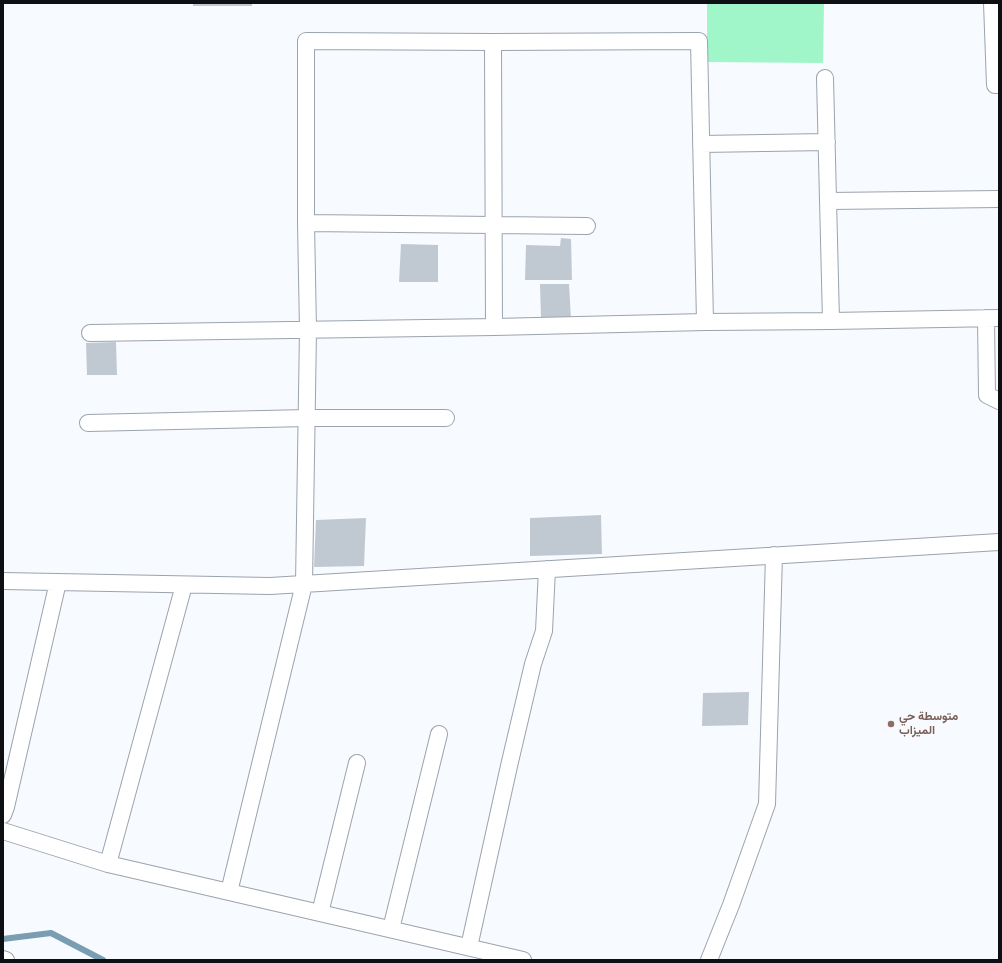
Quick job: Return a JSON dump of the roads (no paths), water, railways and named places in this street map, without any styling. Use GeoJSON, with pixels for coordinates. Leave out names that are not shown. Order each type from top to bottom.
{"type":"FeatureCollection","features":[{"type":"Feature","properties":{"kind":"street"},"geometry":{"type":"LineString","coordinates":[[992,3],[995,85],[999,85]]}},
{"type":"Feature","properties":{"kind":"street"},"geometry":{"type":"LineString","coordinates":[[229,892],[304,584],[308,330],[306,223],[306,41],[699,41],[705,322]]}},
{"type":"Feature","properties":{"kind":"street"},"geometry":{"type":"LineString","coordinates":[[493,42],[494,327]]}},
{"type":"Feature","properties":{"kind":"street"},"geometry":{"type":"LineString","coordinates":[[825,78],[832,321]]}},
{"type":"Feature","properties":{"kind":"street"},"geometry":{"type":"LineString","coordinates":[[701,144],[827,142]]}},
{"type":"Feature","properties":{"kind":"street"},"geometry":{"type":"LineString","coordinates":[[829,200],[999,199]]}},
{"type":"Feature","properties":{"kind":"street"},"geometry":{"type":"LineString","coordinates":[[306,223],[587,226]]}},
{"type":"Feature","properties":{"kind":"street"},"geometry":{"type":"LineString","coordinates":[[90,332],[308,330],[992,318],[987,395],[999,401]]}},
{"type":"Feature","properties":{"kind":"street"},"geometry":{"type":"LineString","coordinates":[[88,423],[307,418],[446,418]]}},
{"type":"Feature","properties":{"kind":"street"},"geometry":{"type":"LineString","coordinates":[[3,581],[270,586],[999,542]]}},
{"type":"Feature","properties":{"kind":"street"},"geometry":{"type":"LineString","coordinates":[[709,960],[731,905],[767,804],[774,555]]}},
{"type":"Feature","properties":{"kind":"street"},"geometry":{"type":"LineString","coordinates":[[469,948],[508,766],[533,664],[544,630],[548,569]]}},
{"type":"Feature","properties":{"kind":"street"},"geometry":{"type":"LineString","coordinates":[[4,809],[58,582]]}},
{"type":"Feature","properties":{"kind":"street"},"geometry":{"type":"LineString","coordinates":[[108,864],[184,584]]}},
{"type":"Feature","properties":{"kind":"street"},"geometry":{"type":"LineString","coordinates":[[391,929],[440,734]]}},
{"type":"Feature","properties":{"kind":"street"},"geometry":{"type":"LineString","coordinates":[[320,913],[357,763]]}},
{"type":"Feature","properties":{"kind":"street"},"geometry":{"type":"LineString","coordinates":[[3,831],[108,864],[524,960]]}},
{"type":"Feature","properties":{"kind":"waterway"},"geometry":{"type":"LineString","coordinates":[[3,939],[51,933],[103,960]]}},
{"type":"Feature","properties":{"kind":"place","name":"متوسطة حي الميزاب"},"geometry":{"type":"Point","coordinates":[891,724]}}]}
